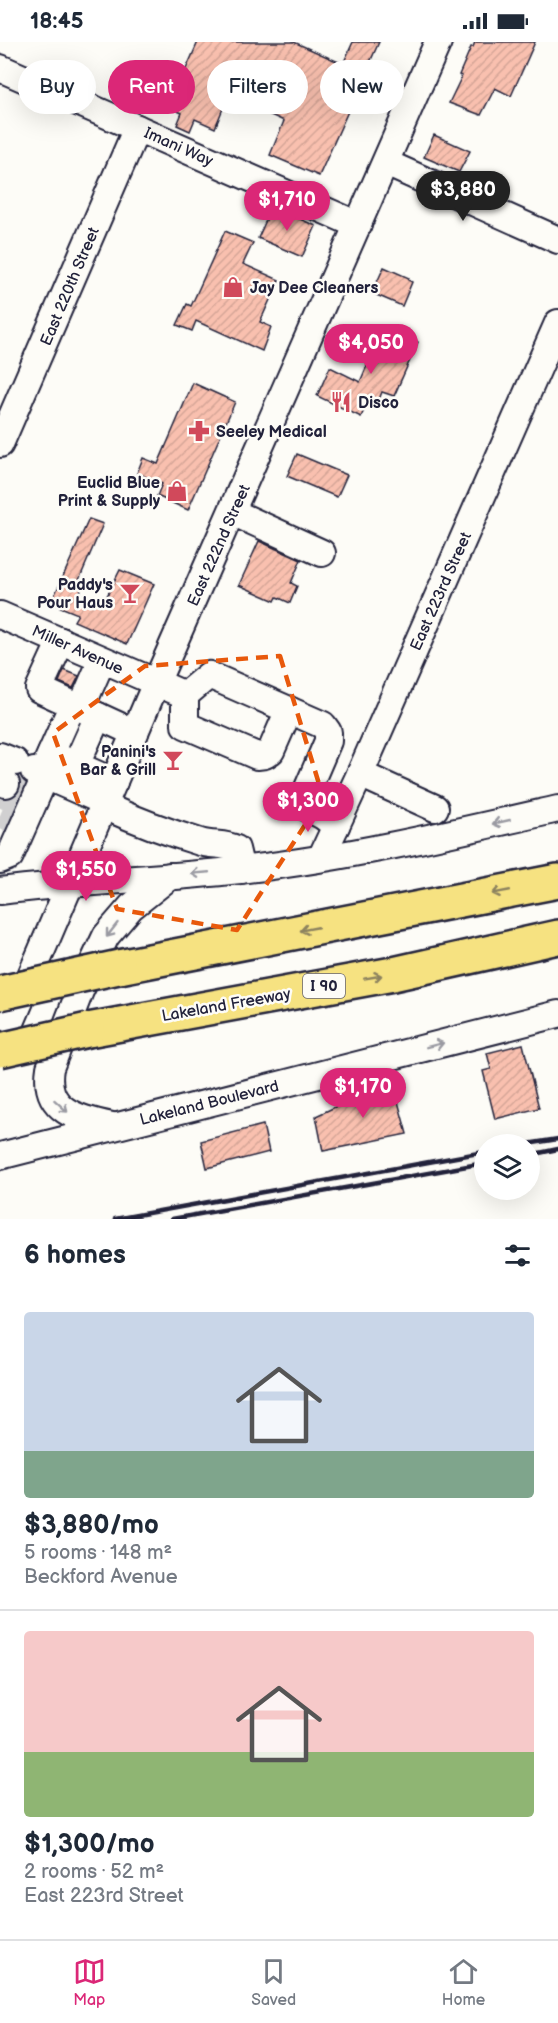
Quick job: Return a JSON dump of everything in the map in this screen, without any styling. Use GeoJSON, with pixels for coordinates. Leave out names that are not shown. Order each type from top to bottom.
{"type":"FeatureCollection","features":[{"type":"Feature","properties":{"kind":"highway"},"geometry":{"type":"LineString","coordinates":[[0,993],[119,967],[558,881]]}},
{"type":"Feature","properties":{"kind":"highway","name":"Lakeland Freeway"},"geometry":{"type":"LineString","coordinates":[[0,1049],[88,1030],[393,974],[558,938]]}},
{"type":"Feature","properties":{"kind":"highway"},"geometry":{"type":"LineString","coordinates":[[0,981],[119,967]]}},
{"type":"Feature","properties":{"kind":"street","name":"East 222nd Street"},"geometry":{"type":"LineString","coordinates":[[0,1049],[156,683],[438,42]]}},
{"type":"Feature","properties":{"kind":"street","name":"Imani Way"},"geometry":{"type":"LineString","coordinates":[[0,68],[358,225]]}},
{"type":"Feature","properties":{"kind":"street","name":"East 220th Street"},"geometry":{"type":"LineString","coordinates":[[0,444],[137,128]]}},
{"type":"Feature","properties":{"kind":"street"},"geometry":{"type":"LineString","coordinates":[[386,163],[558,240]]}},
{"type":"Feature","properties":{"kind":"street","name":"East 223rd Street"},"geometry":{"type":"LineString","coordinates":[[321,858],[558,322]]}},
{"type":"Feature","properties":{"kind":"street"},"geometry":{"type":"LineString","coordinates":[[232,512],[322,553]]}},
{"type":"Feature","properties":{"kind":"street","name":"Miller Avenue"},"geometry":{"type":"LineString","coordinates":[[0,615],[185,695]]}},
{"type":"Feature","properties":{"kind":"street"},"geometry":{"type":"LineString","coordinates":[[61,641],[39,689],[135,733]]}},
{"type":"Feature","properties":{"kind":"street"},"geometry":{"type":"LineString","coordinates":[[76,765],[84,709],[102,660]]}},
{"type":"Feature","properties":{"kind":"street"},"geometry":{"type":"LineString","coordinates":[[289,710],[271,751],[265,755],[257,756],[185,725],[185,695],[209,675],[289,710],[322,725],[327,732],[328,741],[301,804],[336,826]]}},
{"type":"Feature","properties":{"kind":"street"},"geometry":{"type":"LineString","coordinates":[[17,798],[84,709]]}},
{"type":"Feature","properties":{"kind":"street"},"geometry":{"type":"LineString","coordinates":[[76,765],[130,818],[210,845],[227,844],[237,849],[241,870]]}},
{"type":"Feature","properties":{"kind":"street"},"geometry":{"type":"LineString","coordinates":[[17,798],[76,765]]}},
{"type":"Feature","properties":{"kind":"street"},"geometry":{"type":"LineString","coordinates":[[360,774],[435,808]]}},
{"type":"Feature","properties":{"kind":"street"},"geometry":{"type":"LineString","coordinates":[[17,798],[108,796]]}},
{"type":"Feature","properties":{"kind":"street"},"geometry":{"type":"LineString","coordinates":[[0,891],[70,882],[241,870],[321,858],[558,809]]}},
{"type":"Feature","properties":{"kind":"street"},"geometry":{"type":"LineString","coordinates":[[114,1126],[77,1118],[64,1111],[56,1103],[51,1093],[48,1081],[50,1068],[80,991],[106,936],[131,907],[170,876]]}},
{"type":"Feature","properties":{"kind":"street","name":"Lakeland Boulevard"},"geometry":{"type":"LineString","coordinates":[[0,1156],[558,1014]]}},
{"type":"Feature","properties":{"kind":"highlighted area"},"geometry":{"type":"Polygon","coordinates":[[[280,656],[323,797],[237,930],[117,909],[53,733],[145,666],[280,656]]]}},
{"type":"Feature","properties":{"kind":"building"},"geometry":{"type":"Polygon","coordinates":[[[198,42],[294,42],[334,60],[320,60],[320,114],[347,114],[319,176],[270,155],[284,121],[268,114],[308,114],[308,60],[207,60],[207,114],[221,114],[215,128],[195,119],[190,131],[177,125],[182,114],[195,114],[195,60],[190,60],[198,42]]]}},
{"type":"Feature","properties":{"kind":"building"},"geometry":{"type":"Polygon","coordinates":[[[353,42],[379,42],[371,60],[345,60],[353,42]]]}},
{"type":"Feature","properties":{"kind":"building"},"geometry":{"type":"Polygon","coordinates":[[[475,42],[535,42],[511,96],[495,88],[481,115],[449,103],[475,42]]]}},
{"type":"Feature","properties":{"kind":"building"},"geometry":{"type":"Polygon","coordinates":[[[434,135],[470,151],[459,172],[424,157],[434,135]]]}},
{"type":"Feature","properties":{"kind":"building"},"geometry":{"type":"Polygon","coordinates":[[[272,207],[316,226],[302,257],[258,238],[272,207]]]}},
{"type":"Feature","properties":{"kind":"building"},"geometry":{"type":"Polygon","coordinates":[[[225,231],[253,243],[243,264],[279,280],[260,322],[271,327],[262,351],[196,321],[192,331],[177,325],[187,304],[191,306],[225,231]]]}},
{"type":"Feature","properties":{"kind":"building"},"geometry":{"type":"Polygon","coordinates":[[[384,267],[409,278],[408,280],[412,282],[402,306],[372,293],[384,267]]]}},
{"type":"Feature","properties":{"kind":"building"},"geometry":{"type":"Polygon","coordinates":[[[384,326],[418,342],[394,396],[382,392],[376,407],[367,403],[361,417],[317,396],[330,367],[360,382],[384,326]]]}},
{"type":"Feature","properties":{"kind":"building"},"geometry":{"type":"Polygon","coordinates":[[[193,383],[235,402],[188,510],[157,496],[162,484],[137,473],[143,458],[158,464],[193,383]]]}},
{"type":"Feature","properties":{"kind":"building"},"geometry":{"type":"Polygon","coordinates":[[[297,454],[347,475],[337,497],[287,476],[297,454]]]}},
{"type":"Feature","properties":{"kind":"building"},"geometry":{"type":"Polygon","coordinates":[[[89,519],[103,524],[79,580],[84,582],[79,594],[103,604],[120,570],[154,584],[127,644],[74,621],[78,614],[51,603],[89,519]]]}},
{"type":"Feature","properties":{"kind":"building"},"geometry":{"type":"Polygon","coordinates":[[[259,541],[301,560],[291,583],[297,586],[290,603],[277,597],[275,601],[239,585],[259,541]]]}},
{"type":"Feature","properties":{"kind":"building"},"geometry":{"type":"Polygon","coordinates":[[[64,670],[79,676],[73,688],[59,682],[64,670]]]}},
{"type":"Feature","properties":{"kind":"building"},"geometry":{"type":"Polygon","coordinates":[[[523,1044],[539,1108],[495,1119],[483,1071],[491,1069],[487,1053],[523,1044]]]}},
{"type":"Feature","properties":{"kind":"building"},"geometry":{"type":"Polygon","coordinates":[[[392,1080],[407,1134],[323,1151],[316,1116],[392,1080]]]}},
{"type":"Feature","properties":{"kind":"building"},"geometry":{"type":"Polygon","coordinates":[[[263,1125],[269,1152],[207,1168],[201,1141],[263,1125]]]}},
{"type":"Feature","properties":{"kind":"tunnel"},"geometry":{"type":"LineString","coordinates":[[10,773],[29,782]]}},
{"type":"Feature","properties":{"kind":"tunnel"},"geometry":{"type":"LineString","coordinates":[[1,794],[20,803]]}},
{"type":"Feature","properties":{"kind":"tunnel"},"geometry":{"type":"LineString","coordinates":[[0,815],[12,820]]}},
{"type":"Feature","properties":{"kind":"railway"},"geometry":{"type":"LineString","coordinates":[[540,1142],[558,1139]]}},
{"type":"Feature","properties":{"kind":"railway"},"geometry":{"type":"LineString","coordinates":[[540,1153],[558,1149]]}},
{"type":"Feature","properties":{"kind":"railway"},"geometry":{"type":"LineString","coordinates":[[115,1219],[474,1154]]}},
{"type":"Feature","properties":{"kind":"railway"},"geometry":{"type":"LineString","coordinates":[[172,1219],[474,1165]]}},
{"type":"Feature","properties":{"kind":"place","name":"Jay Dee Cleaners"},"geometry":{"type":"Point","coordinates":[233,287]}},
{"type":"Feature","properties":{"kind":"place","name":"Disco"},"geometry":{"type":"Point","coordinates":[341,402]}},
{"type":"Feature","properties":{"kind":"place","name":"Seeley Medical"},"geometry":{"type":"Point","coordinates":[199,431]}},
{"type":"Feature","properties":{"kind":"place","name":"Euclid Blue Print & Supply"},"geometry":{"type":"Point","coordinates":[177,491]}},
{"type":"Feature","properties":{"kind":"place","name":"Paddy's Pour Haus"},"geometry":{"type":"Point","coordinates":[130,593]}},
{"type":"Feature","properties":{"kind":"place","name":"Panini's Bar & Grill"},"geometry":{"type":"Point","coordinates":[173,760]}}]}
